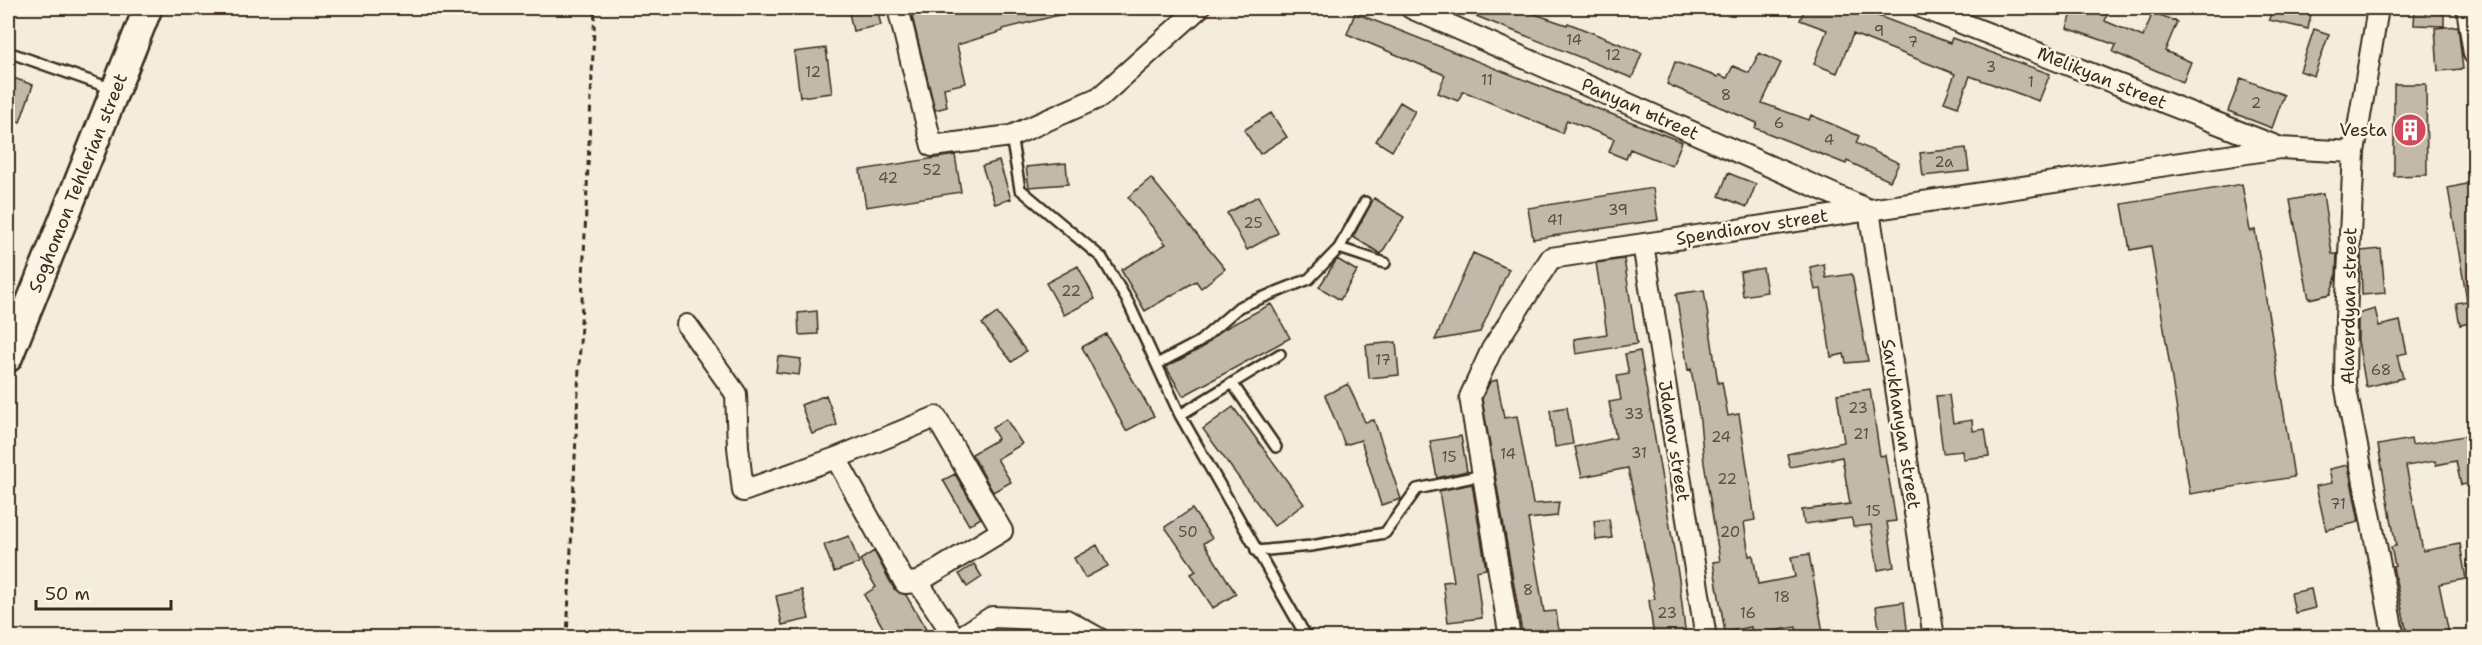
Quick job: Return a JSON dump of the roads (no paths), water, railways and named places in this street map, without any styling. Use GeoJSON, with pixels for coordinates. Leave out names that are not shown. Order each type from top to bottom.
{"type":"FeatureCollection","features":[{"type":"Feature","properties":{"kind":"street","name":"Soghomon Tehlerian street"},"geometry":{"type":"LineString","coordinates":[[8,358],[17,309],[115,89],[148,8]]}},
{"type":"Feature","properties":{"kind":"street"},"geometry":{"type":"LineString","coordinates":[[898,8],[932,146],[1011,136],[1100,97],[1199,8]]}},
{"type":"Feature","properties":{"kind":"street","name":"Panyan ыtreet"},"geometry":{"type":"LineString","coordinates":[[1411,8],[1869,210]]}},
{"type":"Feature","properties":{"kind":"street","name":"Melikyan street"},"geometry":{"type":"LineString","coordinates":[[1923,8],[2280,148]]}},
{"type":"Feature","properties":{"kind":"street","name":"Alaverdyan street"},"geometry":{"type":"LineString","coordinates":[[2378,8],[2355,152],[2346,317],[2346,384],[2394,638]]}},
{"type":"Feature","properties":{"kind":"street"},"geometry":{"type":"LineString","coordinates":[[2467,8],[2475,54]]}},
{"type":"Feature","properties":{"kind":"street","name":"Spendiarov street"},"geometry":{"type":"LineString","coordinates":[[1510,638],[1470,397],[1492,350],[1551,258],[2280,148],[2355,152]]}},
{"type":"Feature","properties":{"kind":"street","name":"Sarukhanyan street"},"geometry":{"type":"LineString","coordinates":[[1869,210],[1934,638]]}},
{"type":"Feature","properties":{"kind":"street","name":"Jdanov street"},"geometry":{"type":"LineString","coordinates":[[1643,244],[1706,638]]}},
{"type":"Feature","properties":{"kind":"street"},"geometry":{"type":"LineString","coordinates":[[687,325],[736,394],[738,447],[743,491],[836,458],[936,417],[1002,531],[918,582],[905,583],[836,458]]}},
{"type":"Feature","properties":{"kind":"street"},"geometry":{"type":"LineString","coordinates":[[918,582],[957,638],[992,617],[1066,620],[1098,638]]}},
{"type":"Feature","properties":{"kind":"lane"},"geometry":{"type":"LineString","coordinates":[[8,52],[115,89]]}},
{"type":"Feature","properties":{"kind":"lane"},"geometry":{"type":"LineString","coordinates":[[1011,136],[1020,189],[1102,258],[1128,302],[1180,415],[1307,638]]}},
{"type":"Feature","properties":{"kind":"lane"},"geometry":{"type":"LineString","coordinates":[[1157,364],[1198,342],[1239,307],[1309,279],[1339,248],[1365,202]]}},
{"type":"Feature","properties":{"kind":"lane"},"geometry":{"type":"LineString","coordinates":[[1339,248],[1385,263]]}},
{"type":"Feature","properties":{"kind":"lane"},"geometry":{"type":"LineString","coordinates":[[1180,415],[1280,354]]}},
{"type":"Feature","properties":{"kind":"lane"},"geometry":{"type":"LineString","coordinates":[[1233,383],[1276,447]]}},
{"type":"Feature","properties":{"kind":"lane"},"geometry":{"type":"LineString","coordinates":[[1256,551],[1311,546],[1385,533],[1417,489],[1483,475]]}},
{"type":"Feature","properties":{"kind":"place","name":"Vesta"},"geometry":{"type":"Point","coordinates":[2410,130]}}]}
